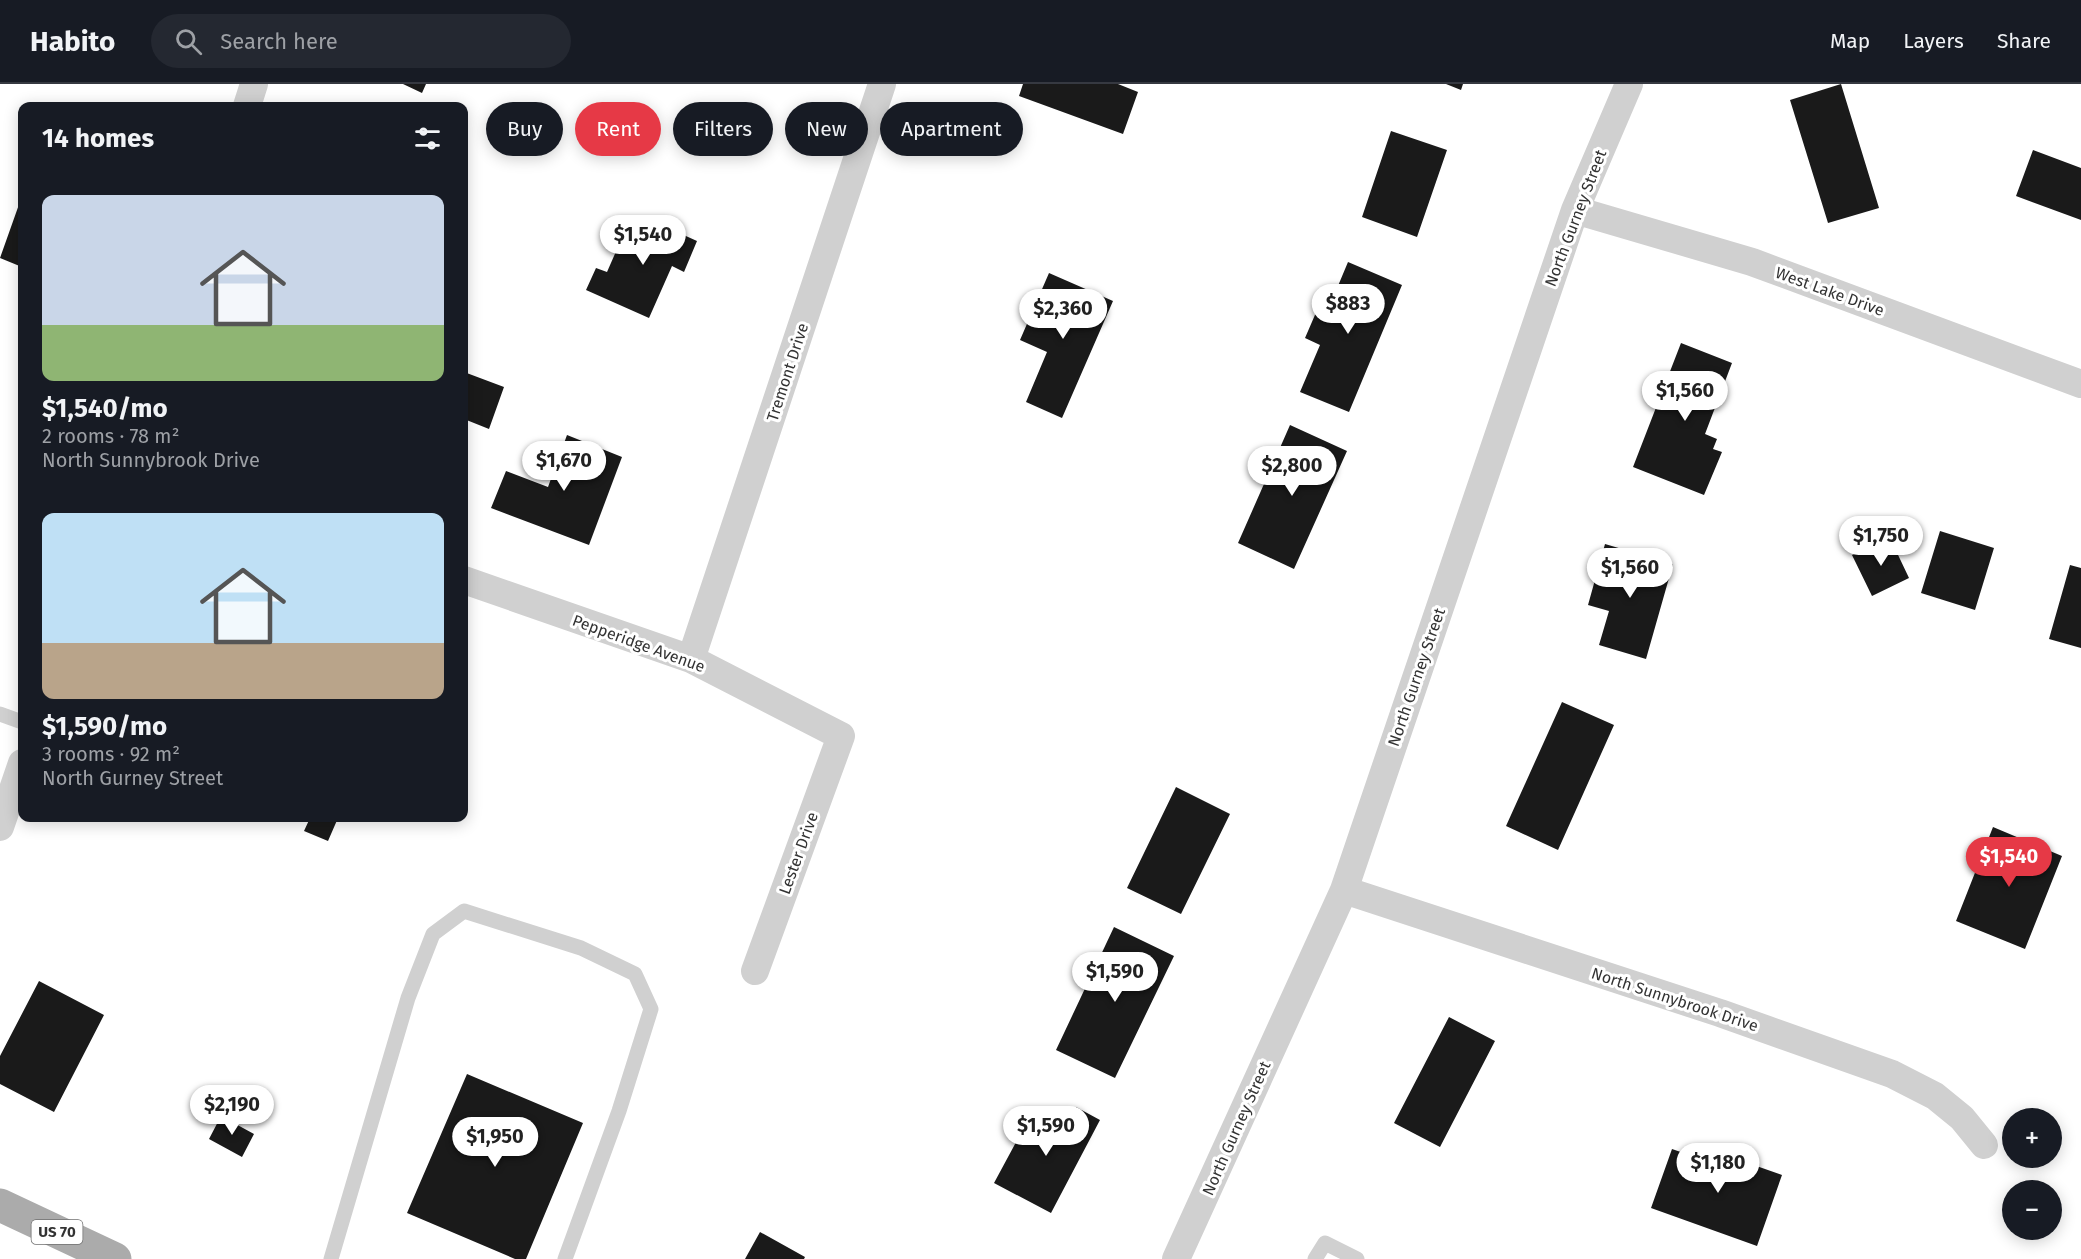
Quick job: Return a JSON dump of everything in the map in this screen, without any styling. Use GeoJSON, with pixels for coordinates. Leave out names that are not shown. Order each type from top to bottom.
{"type":"FeatureCollection","features":[{"type":"Feature","properties":{"kind":"main road","name":"US 70"},"geometry":{"type":"LineString","coordinates":[[0,1205],[115,1259]]}},
{"type":"Feature","properties":{"kind":"street"},"geometry":{"type":"LineString","coordinates":[[248,102],[254,84]]}},
{"type":"Feature","properties":{"kind":"street","name":"Tremont Drive"},"geometry":{"type":"LineString","coordinates":[[691,659],[882,84]]}},
{"type":"Feature","properties":{"kind":"street","name":"North Gurney Street"},"geometry":{"type":"LineString","coordinates":[[1176,1259],[1344,890],[1575,210],[1629,84]]}},
{"type":"Feature","properties":{"kind":"street","name":"West Lake Drive"},"geometry":{"type":"LineString","coordinates":[[1575,210],[1752,262],[2081,384]]}},
{"type":"Feature","properties":{"kind":"street","name":"Pepperidge Avenue"},"geometry":{"type":"LineString","coordinates":[[468,581],[691,659],[841,736]]}},
{"type":"Feature","properties":{"kind":"street","name":"Lester Drive"},"geometry":{"type":"LineString","coordinates":[[755,970],[841,736]]}},
{"type":"Feature","properties":{"kind":"street"},"geometry":{"type":"LineString","coordinates":[[0,827],[18,775]]}},
{"type":"Feature","properties":{"kind":"street","name":"North Sunnybrook Drive"},"geometry":{"type":"LineString","coordinates":[[1344,890],[1720,1013],[1892,1074],[1935,1096],[1962,1118],[1984,1145]]}},
{"type":"Feature","properties":{"kind":"lane"},"geometry":{"type":"LineString","coordinates":[[0,714],[18,721]]}},
{"type":"Feature","properties":{"kind":"lane"},"geometry":{"type":"LineString","coordinates":[[331,1259],[408,998],[433,934],[464,911],[580,948],[635,974],[651,1009],[619,1112],[565,1259]]}},
{"type":"Feature","properties":{"kind":"lane"},"geometry":{"type":"LineString","coordinates":[[1315,1259],[1325,1243],[1356,1259]]}},
{"type":"Feature","properties":{"kind":"building"},"geometry":{"type":"Polygon","coordinates":[[[403,84],[426,84],[422,93],[403,84]]]}},
{"type":"Feature","properties":{"kind":"building"},"geometry":{"type":"Polygon","coordinates":[[[1023,84],[1118,84],[1138,92],[1123,134],[1019,96],[1023,84]]]}},
{"type":"Feature","properties":{"kind":"building"},"geometry":{"type":"Polygon","coordinates":[[[1446,84],[1463,84],[1461,90],[1446,84]]]}},
{"type":"Feature","properties":{"kind":"building"},"geometry":{"type":"Polygon","coordinates":[[[1841,84],[1879,208],[1828,223],[1790,100],[1841,84]]]}},
{"type":"Feature","properties":{"kind":"building"},"geometry":{"type":"Polygon","coordinates":[[[1391,131],[1447,150],[1417,237],[1362,217],[1391,131]]]}},
{"type":"Feature","properties":{"kind":"building"},"geometry":{"type":"Polygon","coordinates":[[[2033,150],[2081,168],[2081,220],[2016,196],[2033,150]]]}},
{"type":"Feature","properties":{"kind":"building"},"geometry":{"type":"Polygon","coordinates":[[[18,207],[18,265],[0,258],[18,207]]]}},
{"type":"Feature","properties":{"kind":"building"},"geometry":{"type":"Polygon","coordinates":[[[639,215],[697,241],[684,272],[672,266],[649,318],[586,290],[596,268],[607,272],[621,240],[627,243],[639,215]]]}},
{"type":"Feature","properties":{"kind":"building"},"geometry":{"type":"Polygon","coordinates":[[[1348,262],[1402,285],[1349,412],[1300,392],[1320,345],[1305,338],[1321,301],[1330,305],[1348,262]]]}},
{"type":"Feature","properties":{"kind":"building"},"geometry":{"type":"Polygon","coordinates":[[[1049,273],[1113,301],[1062,418],[1026,402],[1047,352],[1020,340],[1049,273]]]}},
{"type":"Feature","properties":{"kind":"building"},"geometry":{"type":"Polygon","coordinates":[[[1681,343],[1732,363],[1705,434],[1717,439],[1713,449],[1722,452],[1704,495],[1633,467],[1681,343]]]}},
{"type":"Feature","properties":{"kind":"building"},"geometry":{"type":"Polygon","coordinates":[[[468,374],[504,387],[489,429],[468,421],[468,374]]]}},
{"type":"Feature","properties":{"kind":"building"},"geometry":{"type":"Polygon","coordinates":[[[1290,425],[1347,451],[1294,569],[1238,543],[1290,425]]]}},
{"type":"Feature","properties":{"kind":"building"},"geometry":{"type":"Polygon","coordinates":[[[567,435],[622,457],[589,545],[491,508],[506,471],[548,487],[567,435]]]}},
{"type":"Feature","properties":{"kind":"building"},"geometry":{"type":"Polygon","coordinates":[[[1940,531],[1994,548],[1975,610],[1921,593],[1940,531]]]}},
{"type":"Feature","properties":{"kind":"building"},"geometry":{"type":"Polygon","coordinates":[[[1890,538],[1909,578],[1872,596],[1852,555],[1890,538]]]}},
{"type":"Feature","properties":{"kind":"building"},"geometry":{"type":"Polygon","coordinates":[[[1605,544],[1673,564],[1646,659],[1599,645],[1609,611],[1588,605],[1605,544]]]}},
{"type":"Feature","properties":{"kind":"building"},"geometry":{"type":"Polygon","coordinates":[[[2070,565],[2081,568],[2081,648],[2049,639],[2070,565]]]}},
{"type":"Feature","properties":{"kind":"building"},"geometry":{"type":"Polygon","coordinates":[[[1562,702],[1614,725],[1558,850],[1506,826],[1562,702]]]}},
{"type":"Feature","properties":{"kind":"building"},"geometry":{"type":"Polygon","coordinates":[[[1176,787],[1230,814],[1181,914],[1127,888],[1176,787]]]}},
{"type":"Feature","properties":{"kind":"building"},"geometry":{"type":"Polygon","coordinates":[[[308,822],[336,822],[328,841],[304,831],[308,822]]]}},
{"type":"Feature","properties":{"kind":"building"},"geometry":{"type":"Polygon","coordinates":[[[1993,827],[2062,856],[2025,949],[1956,921],[1993,827]]]}},
{"type":"Feature","properties":{"kind":"building"},"geometry":{"type":"Polygon","coordinates":[[[1114,927],[1174,956],[1115,1078],[1056,1050],[1114,927]]]}},
{"type":"Feature","properties":{"kind":"building"},"geometry":{"type":"Polygon","coordinates":[[[39,981],[104,1015],[54,1112],[0,1084],[0,1056],[39,981]]]}},
{"type":"Feature","properties":{"kind":"building"},"geometry":{"type":"Polygon","coordinates":[[[1449,1017],[1495,1041],[1440,1147],[1394,1123],[1449,1017]]]}},
{"type":"Feature","properties":{"kind":"building"},"geometry":{"type":"Polygon","coordinates":[[[467,1074],[583,1123],[526,1259],[515,1259],[407,1213],[467,1074]]]}},
{"type":"Feature","properties":{"kind":"building"},"geometry":{"type":"Polygon","coordinates":[[[1076,1107],[1100,1120],[1051,1213],[994,1183],[1034,1109],[1066,1127],[1076,1107]]]}},
{"type":"Feature","properties":{"kind":"building"},"geometry":{"type":"Polygon","coordinates":[[[221,1116],[254,1134],[242,1157],[209,1139],[221,1116]]]}},
{"type":"Feature","properties":{"kind":"building"},"geometry":{"type":"Polygon","coordinates":[[[1672,1149],[1704,1160],[1708,1149],[1782,1175],[1757,1246],[1651,1208],[1672,1149]]]}},
{"type":"Feature","properties":{"kind":"building"},"geometry":{"type":"Polygon","coordinates":[[[760,1232],[805,1257],[804,1259],[745,1259],[760,1232]]]}}]}
